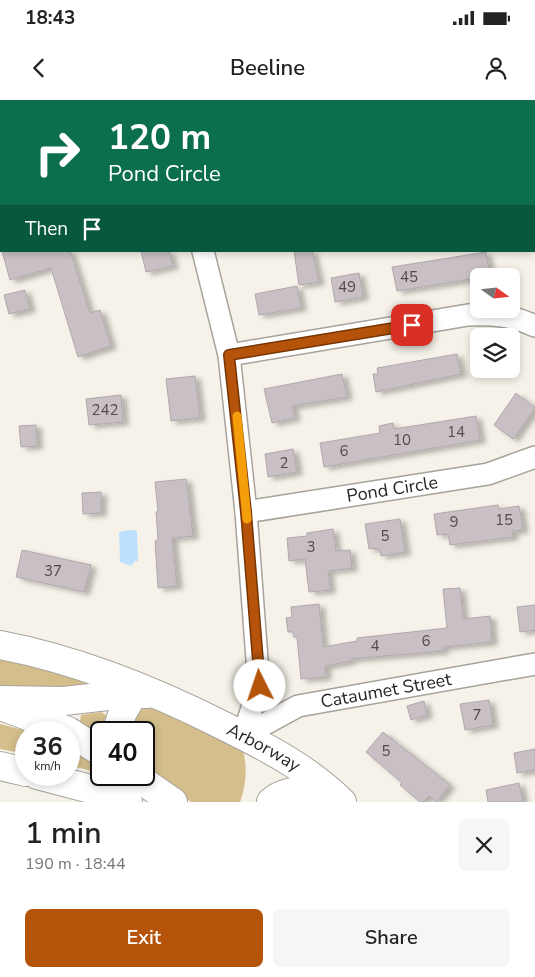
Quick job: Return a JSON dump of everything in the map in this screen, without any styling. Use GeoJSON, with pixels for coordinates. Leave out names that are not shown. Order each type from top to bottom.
{"type":"FeatureCollection","features":[{"type":"Feature","properties":{"kind":"highway","name":"Arborway"},"geometry":{"type":"LineString","coordinates":[[0,645],[81,665],[178,703],[301,767],[342,802]]}},
{"type":"Feature","properties":{"kind":"highway","name":"Arborway"},"geometry":{"type":"LineString","coordinates":[[0,700],[74,701],[134,693],[156,696],[178,703]]}},
{"type":"Feature","properties":{"kind":"highway"},"geometry":{"type":"LineString","coordinates":[[120,721],[134,693]]}},
{"type":"Feature","properties":{"kind":"highway"},"geometry":{"type":"LineString","coordinates":[[0,706],[68,731],[90,745]]}},
{"type":"Feature","properties":{"kind":"highway"},"geometry":{"type":"LineString","coordinates":[[0,766],[15,769]]}},
{"type":"Feature","properties":{"kind":"highway"},"geometry":{"type":"LineString","coordinates":[[79,786],[106,793],[128,802]]}},
{"type":"Feature","properties":{"kind":"highway"},"geometry":{"type":"LineString","coordinates":[[150,786],[173,802]]}},
{"type":"Feature","properties":{"kind":"highway"},"geometry":{"type":"LineString","coordinates":[[271,802],[284,794],[295,792],[320,796],[334,802]]}},
{"type":"Feature","properties":{"kind":"street"},"geometry":{"type":"LineString","coordinates":[[203,252],[229,355],[246,512],[260,686],[243,736]]}},
{"type":"Feature","properties":{"kind":"street"},"geometry":{"type":"LineString","coordinates":[[229,355],[468,316],[501,315],[515,317],[535,326]]}},
{"type":"Feature","properties":{"kind":"street","name":"Pond Circle"},"geometry":{"type":"LineString","coordinates":[[246,512],[488,474],[535,457]]}},
{"type":"Feature","properties":{"kind":"street","name":"Cataumet Street"},"geometry":{"type":"LineString","coordinates":[[243,736],[298,706],[535,664]]}},
{"type":"Feature","properties":{"kind":"shaded area"},"geometry":{"type":"Polygon","coordinates":[[[0,658],[91,680],[92,685],[87,690],[0,688],[0,658]]]}},
{"type":"Feature","properties":{"kind":"shaded area"},"geometry":{"type":"Polygon","coordinates":[[[173,708],[242,748],[246,775],[240,802],[191,802],[155,775],[155,721],[133,721],[138,710],[173,708]]]}},
{"type":"Feature","properties":{"kind":"shaded area"},"geometry":{"type":"Polygon","coordinates":[[[101,712],[106,715],[104,721],[90,721],[90,728],[80,722],[81,715],[101,712]]]}},
{"type":"Feature","properties":{"kind":"shaded area"},"geometry":{"type":"Polygon","coordinates":[[[0,724],[15,728],[15,752],[0,749],[0,724]]]}},
{"type":"Feature","properties":{"kind":"shaded area"},"geometry":{"type":"Polygon","coordinates":[[[80,756],[90,762],[90,771],[80,768],[80,756]]]}},
{"type":"Feature","properties":{"kind":"water"},"geometry":{"type":"Polygon","coordinates":[[[137,531],[138,561],[135,561],[131,566],[120,562],[119,532],[137,531]]]}},
{"type":"Feature","properties":{"kind":"building"},"geometry":{"type":"Polygon","coordinates":[[[2,252],[70,252],[90,313],[100,310],[111,346],[78,357],[51,268],[10,280],[2,252]]]}},
{"type":"Feature","properties":{"kind":"building"},"geometry":{"type":"Polygon","coordinates":[[[141,252],[169,252],[173,266],[146,272],[141,252]]]}},
{"type":"Feature","properties":{"kind":"building"},"geometry":{"type":"Polygon","coordinates":[[[294,252],[312,252],[319,282],[299,285],[294,252]]]}},
{"type":"Feature","properties":{"kind":"building"},"geometry":{"type":"Polygon","coordinates":[[[486,252],[489,268],[470,268],[470,279],[397,291],[392,267],[486,252]]]}},
{"type":"Feature","properties":{"kind":"building"},"geometry":{"type":"Polygon","coordinates":[[[359,273],[363,297],[335,302],[331,278],[359,273]]]}},
{"type":"Feature","properties":{"kind":"building"},"geometry":{"type":"Polygon","coordinates":[[[297,286],[301,308],[259,315],[255,294],[297,286]]]}},
{"type":"Feature","properties":{"kind":"building"},"geometry":{"type":"Polygon","coordinates":[[[25,290],[30,309],[9,314],[4,295],[25,290]]]}},
{"type":"Feature","properties":{"kind":"building"},"geometry":{"type":"Polygon","coordinates":[[[457,354],[461,374],[376,392],[373,374],[378,374],[377,368],[457,354]]]}},
{"type":"Feature","properties":{"kind":"building"},"geometry":{"type":"Polygon","coordinates":[[[342,374],[347,397],[292,406],[295,418],[272,423],[264,389],[342,374]]]}},
{"type":"Feature","properties":{"kind":"building"},"geometry":{"type":"Polygon","coordinates":[[[195,376],[200,418],[171,421],[166,379],[195,376]]]}},
{"type":"Feature","properties":{"kind":"building"},"geometry":{"type":"Polygon","coordinates":[[[516,393],[535,408],[513,439],[494,425],[516,393]]]}},
{"type":"Feature","properties":{"kind":"building"},"geometry":{"type":"Polygon","coordinates":[[[121,395],[123,422],[89,425],[86,399],[121,395]]]}},
{"type":"Feature","properties":{"kind":"building"},"geometry":{"type":"Polygon","coordinates":[[[476,416],[480,440],[324,467],[320,443],[380,433],[379,426],[393,423],[394,429],[476,416]]]}},
{"type":"Feature","properties":{"kind":"building"},"geometry":{"type":"Polygon","coordinates":[[[36,425],[37,446],[21,447],[19,426],[36,425]]]}},
{"type":"Feature","properties":{"kind":"building"},"geometry":{"type":"Polygon","coordinates":[[[293,449],[297,472],[268,477],[265,454],[293,449]]]}},
{"type":"Feature","properties":{"kind":"building"},"geometry":{"type":"Polygon","coordinates":[[[186,479],[193,536],[172,538],[177,586],[158,588],[155,541],[158,540],[156,512],[158,511],[155,482],[186,479]]]}},
{"type":"Feature","properties":{"kind":"building"},"geometry":{"type":"Polygon","coordinates":[[[101,492],[101,513],[83,514],[82,493],[101,492]]]}},
{"type":"Feature","properties":{"kind":"building"},"geometry":{"type":"Polygon","coordinates":[[[498,505],[499,509],[519,506],[523,530],[512,531],[513,537],[450,545],[448,534],[437,535],[434,514],[498,505]]]}},
{"type":"Feature","properties":{"kind":"building"},"geometry":{"type":"Polygon","coordinates":[[[400,519],[405,552],[381,556],[379,548],[369,549],[365,524],[400,519]]]}},
{"type":"Feature","properties":{"kind":"building"},"geometry":{"type":"Polygon","coordinates":[[[333,529],[336,551],[350,550],[352,568],[328,571],[330,590],[309,592],[305,559],[289,561],[287,538],[307,536],[307,533],[333,529]]]}},
{"type":"Feature","properties":{"kind":"building"},"geometry":{"type":"Polygon","coordinates":[[[22,550],[91,565],[84,592],[16,577],[22,550]]]}},
{"type":"Feature","properties":{"kind":"building"},"geometry":{"type":"Polygon","coordinates":[[[460,588],[463,619],[490,616],[492,642],[443,647],[443,651],[350,659],[351,661],[325,666],[326,677],[301,679],[297,637],[294,637],[293,632],[288,632],[286,618],[292,617],[291,607],[319,604],[323,647],[357,641],[357,638],[447,628],[443,589],[460,588]]]}},
{"type":"Feature","properties":{"kind":"building"},"geometry":{"type":"Polygon","coordinates":[[[535,605],[535,630],[520,632],[517,607],[535,605]]]}},
{"type":"Feature","properties":{"kind":"building"},"geometry":{"type":"Polygon","coordinates":[[[489,700],[493,725],[465,730],[460,704],[489,700]]]}},
{"type":"Feature","properties":{"kind":"building"},"geometry":{"type":"Polygon","coordinates":[[[424,701],[427,715],[411,720],[407,706],[424,701]]]}},
{"type":"Feature","properties":{"kind":"building"},"geometry":{"type":"Polygon","coordinates":[[[383,732],[450,785],[436,802],[429,796],[423,802],[420,802],[400,785],[402,783],[366,752],[383,732]]]}},
{"type":"Feature","properties":{"kind":"building"},"geometry":{"type":"Polygon","coordinates":[[[535,749],[535,770],[517,773],[514,753],[535,749]]]}},
{"type":"Feature","properties":{"kind":"building"},"geometry":{"type":"Polygon","coordinates":[[[519,783],[523,802],[488,802],[486,790],[519,783]]]}},
{"type":"Feature","properties":{"kind":"slow traffic"},"geometry":{"type":"LineString","coordinates":[[237,416],[247,519]]}},
{"type":"Feature","properties":{"kind":"route"},"geometry":{"type":"LineString","coordinates":[[260,686],[246,512],[229,355],[412,325]]}}]}
